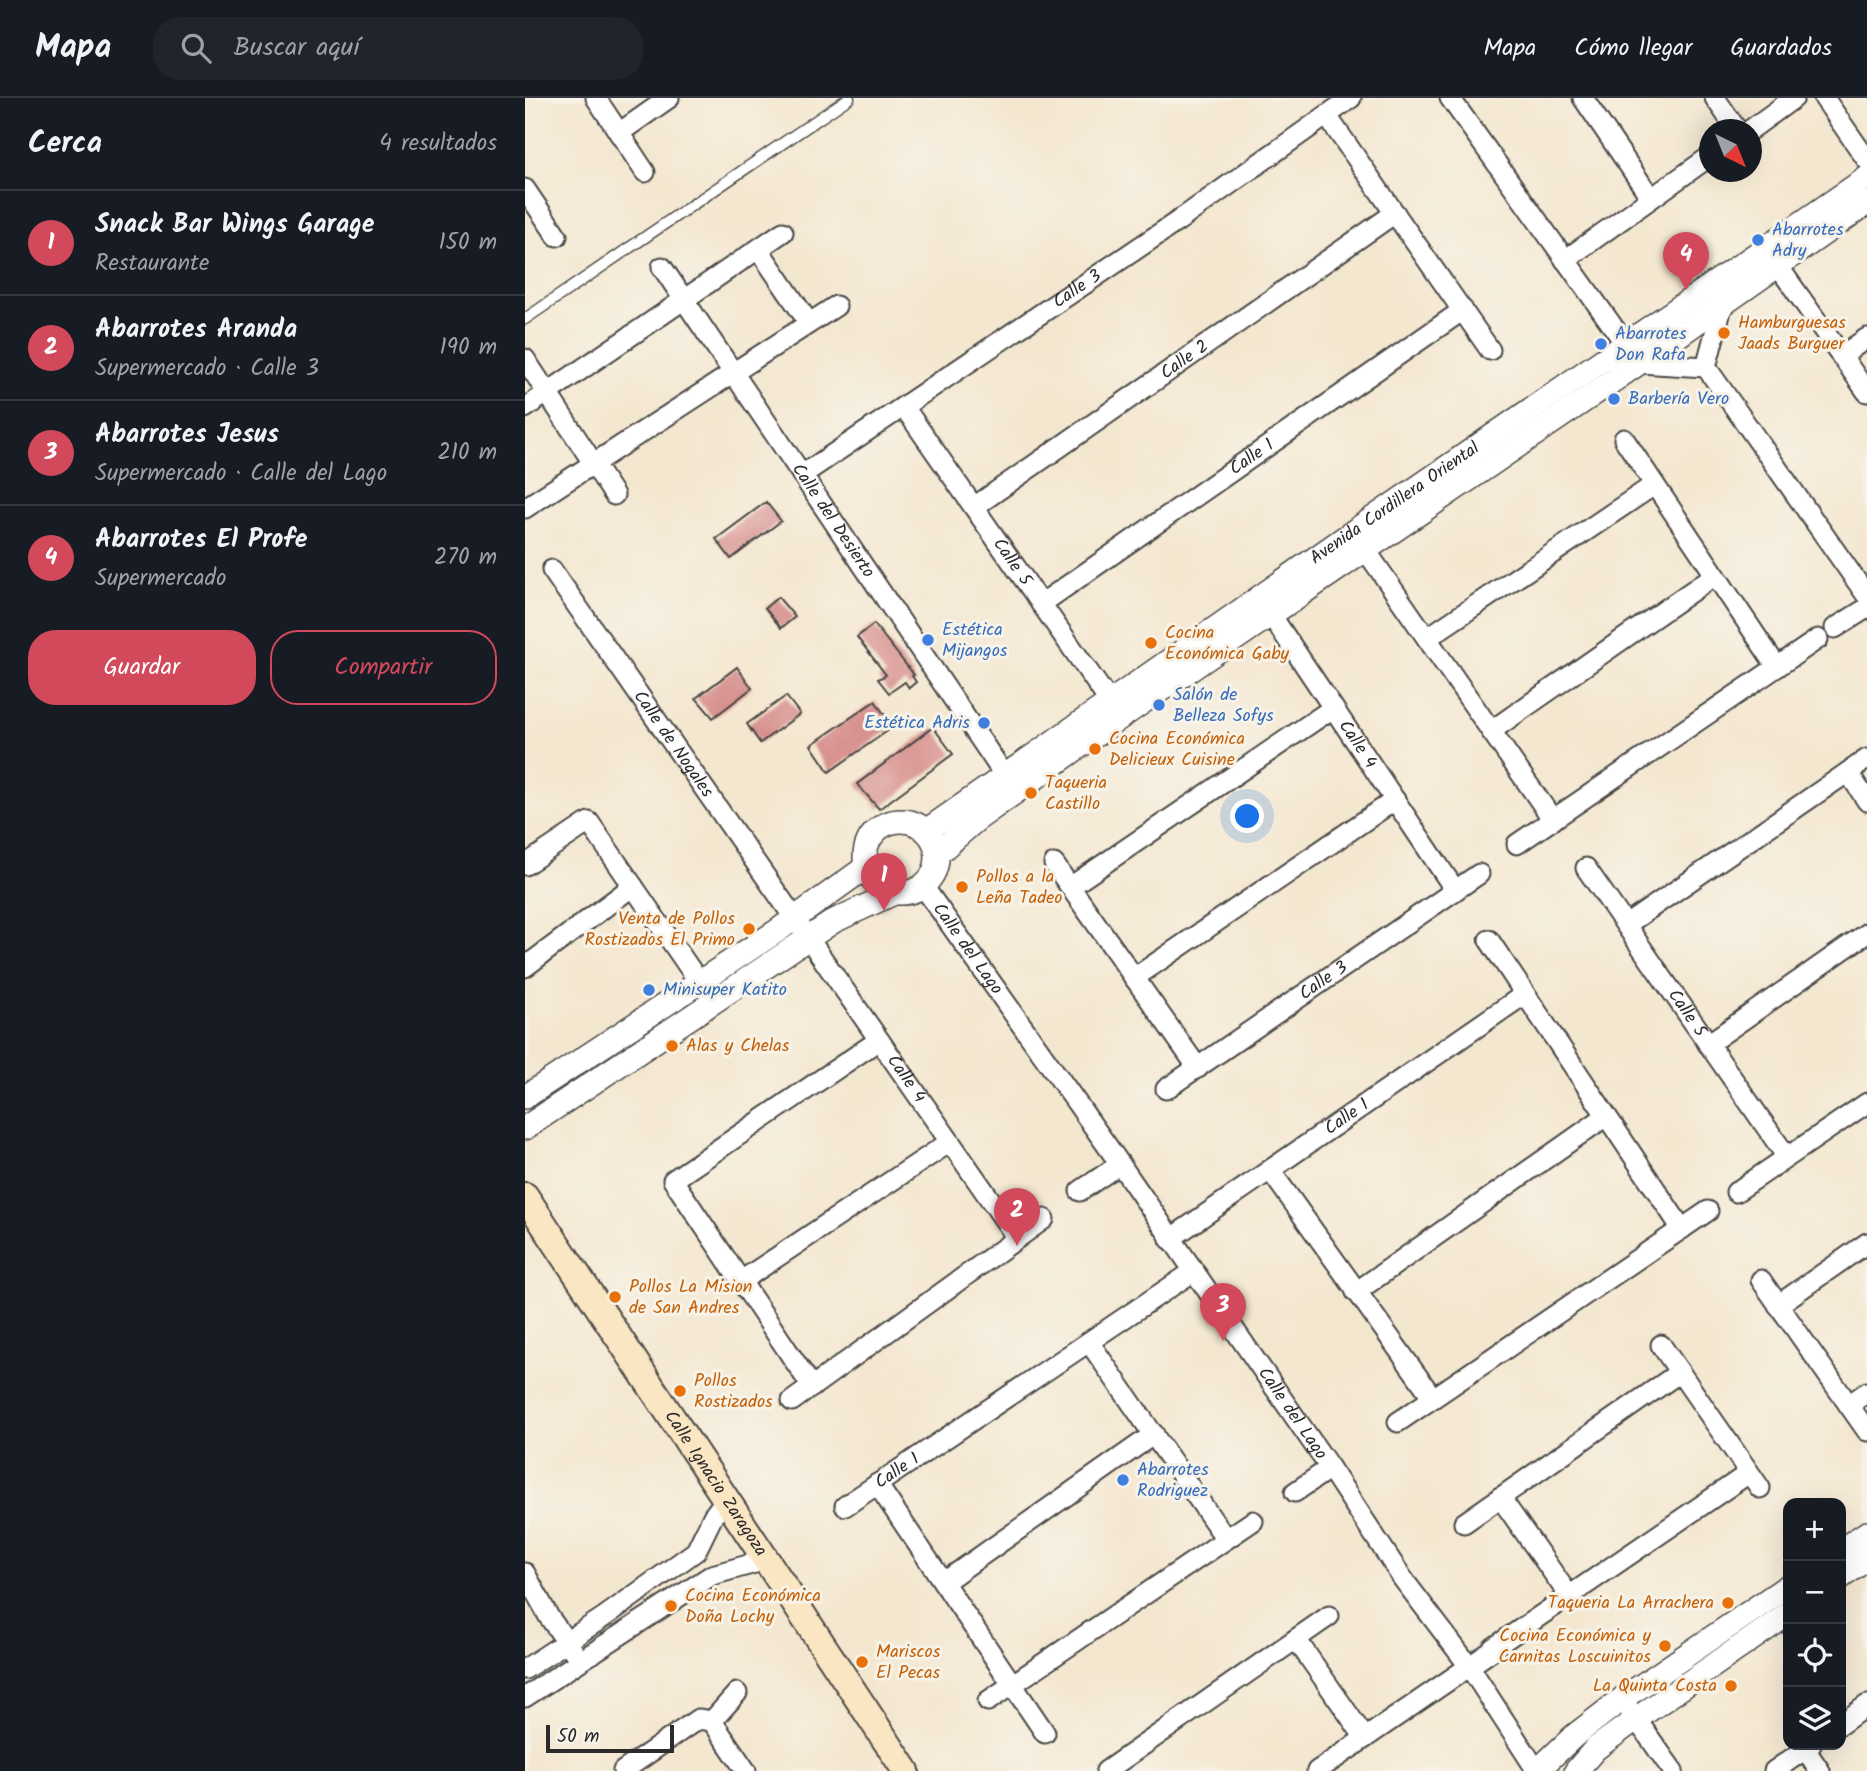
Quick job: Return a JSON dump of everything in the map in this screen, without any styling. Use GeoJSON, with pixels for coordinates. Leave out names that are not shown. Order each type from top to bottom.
{"type":"FeatureCollection","features":[{"type":"Feature","properties":{"kind":"main road","name":"Calle Ignacio Zaragoza"},"geometry":{"type":"LineString","coordinates":[[525,1195],[906,1771]]}},
{"type":"Feature","properties":{"kind":"street"},"geometry":{"type":"LineString","coordinates":[[596,98],[645,172]]}},
{"type":"Feature","properties":{"kind":"street"},"geometry":{"type":"LineString","coordinates":[[619,133],[669,98]]}},
{"type":"Feature","properties":{"kind":"street","name":"Calle 3"},"geometry":{"type":"LineString","coordinates":[[802,475],[1178,221],[1351,98]]}},
{"type":"Feature","properties":{"kind":"street"},"geometry":{"type":"LineString","coordinates":[[1450,98],[1632,354],[1706,367],[1867,596]]}},
{"type":"Feature","properties":{"kind":"street"},"geometry":{"type":"LineString","coordinates":[[1583,98],[1651,198]]}},
{"type":"Feature","properties":{"kind":"street"},"geometry":{"type":"LineString","coordinates":[[1715,98],[1729,119]]}},
{"type":"Feature","properties":{"kind":"street"},"geometry":{"type":"LineString","coordinates":[[1762,121],[1794,98]]}},
{"type":"Feature","properties":{"kind":"street"},"geometry":{"type":"LineString","coordinates":[[1824,98],[1867,160]]}},
{"type":"Feature","properties":{"kind":"street"},"geometry":{"type":"LineString","coordinates":[[1327,116],[1490,350]]}},
{"type":"Feature","properties":{"kind":"street"},"geometry":{"type":"LineString","coordinates":[[1565,260],[1699,165]]}},
{"type":"Feature","properties":{"kind":"street","name":"Avenida Cordillera Oriental"},"geometry":{"type":"LineString","coordinates":[[1632,354],[1723,303],[1772,257],[1867,178]]}},
{"type":"Feature","properties":{"kind":"street"},"geometry":{"type":"LineString","coordinates":[[525,189],[557,236]]}},
{"type":"Feature","properties":{"kind":"street","name":"Avenida Cordillera Oriental"},"geometry":{"type":"LineString","coordinates":[[926,831],[1005,776],[1115,709],[1772,257],[1867,203]]}},
{"type":"Feature","properties":{"kind":"street","name":"Calle 2"},"geometry":{"type":"LineString","coordinates":[[974,507],[1395,213]]}},
{"type":"Feature","properties":{"kind":"street"},"geometry":{"type":"LineString","coordinates":[[525,408],[783,232]]}},
{"type":"Feature","properties":{"kind":"street"},"geometry":{"type":"LineString","coordinates":[[759,250],[809,323]]}},
{"type":"Feature","properties":{"kind":"street"},"geometry":{"type":"LineString","coordinates":[[1772,257],[1867,392]]}},
{"type":"Feature","properties":{"kind":"street","name":"Calle del Desierto"},"geometry":{"type":"LineString","coordinates":[[662,267],[1005,776]]}},
{"type":"Feature","properties":{"kind":"street"},"geometry":{"type":"LineString","coordinates":[[1706,367],[1723,303]]}},
{"type":"Feature","properties":{"kind":"street"},"geometry":{"type":"LineString","coordinates":[[525,508],[836,306]]}},
{"type":"Feature","properties":{"kind":"street","name":"Calle 1"},"geometry":{"type":"LineString","coordinates":[[1041,604],[1463,310]]}},
{"type":"Feature","properties":{"kind":"street"},"geometry":{"type":"LineString","coordinates":[[1842,356],[1867,338]]}},
{"type":"Feature","properties":{"kind":"street"},"geometry":{"type":"LineString","coordinates":[[525,359],[614,495]]}},
{"type":"Feature","properties":{"kind":"street","name":"Calle 5"},"geometry":{"type":"LineString","coordinates":[[904,407],[1115,709]]}},
{"type":"Feature","properties":{"kind":"street"},"geometry":{"type":"LineString","coordinates":[[1624,439],[1777,667]]}},
{"type":"Feature","properties":{"kind":"street"},"geometry":{"type":"LineString","coordinates":[[1427,639],[1654,485]]}},
{"type":"Feature","properties":{"kind":"street"},"geometry":{"type":"LineString","coordinates":[[1359,541],[1553,820]]}},
{"type":"Feature","properties":{"kind":"street","name":"Calle de Nogales"},"geometry":{"type":"LineString","coordinates":[[552,570],[795,919]]}},
{"type":"Feature","properties":{"kind":"street"},"geometry":{"type":"LineString","coordinates":[[1491,731],[1715,575]]}},
{"type":"Feature","properties":{"kind":"street","name":"Calle 4"},"geometry":{"type":"LineString","coordinates":[[1265,607],[1455,890]]}},
{"type":"Feature","properties":{"kind":"street"},"geometry":{"type":"LineString","coordinates":[[1835,628],[1867,608]]}},
{"type":"Feature","properties":{"kind":"street"},"geometry":{"type":"LineString","coordinates":[[1517,844],[1818,639]]}},
{"type":"Feature","properties":{"kind":"street"},"geometry":{"type":"LineString","coordinates":[[1070,887],[1333,708]]}},
{"type":"Feature","properties":{"kind":"street","name":"Avenida Cordillera Oriental"},"geometry":{"type":"LineString","coordinates":[[937,854],[1115,709]]}},
{"type":"Feature","properties":{"kind":"street"},"geometry":{"type":"LineString","coordinates":[[1626,925],[1867,759]]}},
{"type":"Feature","properties":{"kind":"street"},"geometry":{"type":"LineString","coordinates":[[1848,772],[1867,801]]}},
{"type":"Feature","properties":{"kind":"street"},"geometry":{"type":"LineString","coordinates":[[1134,978],[1395,800]]}},
{"type":"Feature","properties":{"kind":"street"},"geometry":{"type":"LineString","coordinates":[[902,821],[915,824],[926,831],[934,841],[937,854],[936,867],[923,887],[907,893],[894,893],[882,888],[872,879],[866,867],[865,854],[869,841],[877,831],[888,824],[902,821]]}},
{"type":"Feature","properties":{"kind":"street"},"geometry":{"type":"LineString","coordinates":[[525,866],[589,822],[699,982]]}},
{"type":"Feature","properties":{"kind":"street"},"geometry":{"type":"LineString","coordinates":[[1054,864],[1198,1068]]}},
{"type":"Feature","properties":{"kind":"street"},"geometry":{"type":"LineString","coordinates":[[525,1097],[795,919],[866,867]]}},
{"type":"Feature","properties":{"kind":"street","name":"Calle 5"},"geometry":{"type":"LineString","coordinates":[[1586,868],[1787,1157]]}},
{"type":"Feature","properties":{"kind":"street","name":"Calle 3"},"geometry":{"type":"LineString","coordinates":[[1166,1089],[1479,874]]}},
{"type":"Feature","properties":{"kind":"street"},"geometry":{"type":"LineString","coordinates":[[525,967],[633,886]]}},
{"type":"Feature","properties":{"kind":"street","name":"Calle del Lago"},"geometry":{"type":"LineString","coordinates":[[923,887],[1120,1164],[1330,1468],[1403,1579],[1469,1667],[1537,1771]]}},
{"type":"Feature","properties":{"kind":"street"},"geometry":{"type":"LineString","coordinates":[[525,1128],[834,921],[894,893]]}},
{"type":"Feature","properties":{"kind":"street","name":"Calle 4"},"geometry":{"type":"LineString","coordinates":[[795,919],[1017,1238]]}},
{"type":"Feature","properties":{"kind":"street"},"geometry":{"type":"LineString","coordinates":[[1708,1044],[1867,933]]}},
{"type":"Feature","properties":{"kind":"street"},"geometry":{"type":"LineString","coordinates":[[1489,940],[1682,1229]]}},
{"type":"Feature","properties":{"kind":"street","name":"Calle 1"},"geometry":{"type":"LineString","coordinates":[[1170,1239],[1525,994]]}},
{"type":"Feature","properties":{"kind":"street"},"geometry":{"type":"LineString","coordinates":[[812,1387],[673,1180],[879,1040]]}},
{"type":"Feature","properties":{"kind":"street"},"geometry":{"type":"LineString","coordinates":[[585,1056],[599,1079]]}},
{"type":"Feature","properties":{"kind":"street"},"geometry":{"type":"LineString","coordinates":[[1736,1192],[1867,1103]]}},
{"type":"Feature","properties":{"kind":"street"},"geometry":{"type":"LineString","coordinates":[[1356,1292],[1607,1116]]}},
{"type":"Feature","properties":{"kind":"street"},"geometry":{"type":"LineString","coordinates":[[741,1281],[950,1142]]}},
{"type":"Feature","properties":{"kind":"street"},"geometry":{"type":"LineString","coordinates":[[1080,1191],[1120,1164]]}},
{"type":"Feature","properties":{"kind":"street"},"geometry":{"type":"LineString","coordinates":[[1270,1170],[1433,1398]]}},
{"type":"Feature","properties":{"kind":"street"},"geometry":{"type":"LineString","coordinates":[[1398,1422],[1709,1211]]}},
{"type":"Feature","properties":{"kind":"street"},"geometry":{"type":"LineString","coordinates":[[792,1401],[1044,1219]]}},
{"type":"Feature","properties":{"kind":"street"},"geometry":{"type":"LineString","coordinates":[[1778,1304],[1867,1243]]}},
{"type":"Feature","properties":{"kind":"street","name":"Calle 1"},"geometry":{"type":"LineString","coordinates":[[845,1506],[1194,1272]]}},
{"type":"Feature","properties":{"kind":"street"},"geometry":{"type":"LineString","coordinates":[[1761,1280],[1867,1431]]}},
{"type":"Feature","properties":{"kind":"street"},"geometry":{"type":"LineString","coordinates":[[1089,1342],[1226,1539]]}},
{"type":"Feature","properties":{"kind":"street"},"geometry":{"type":"LineString","coordinates":[[1317,1771],[1469,1667],[1493,1650],[1493,1647],[1754,1481],[1661,1345]]}},
{"type":"Feature","properties":{"kind":"street"},"geometry":{"type":"LineString","coordinates":[[1464,1523],[1680,1372]]}},
{"type":"Feature","properties":{"kind":"street"},"geometry":{"type":"LineString","coordinates":[[1849,1405],[1867,1392]]}},
{"type":"Feature","properties":{"kind":"street"},"geometry":{"type":"LineString","coordinates":[[944,1582],[1154,1434]]}},
{"type":"Feature","properties":{"kind":"street"},"geometry":{"type":"LineString","coordinates":[[1295,1492],[1330,1468]]}},
{"type":"Feature","properties":{"kind":"street"},"geometry":{"type":"LineString","coordinates":[[877,1484],[1045,1733]]}},
{"type":"Feature","properties":{"kind":"street"},"geometry":{"type":"LineString","coordinates":[[1500,1497],[1570,1597]]}},
{"type":"Feature","properties":{"kind":"street"},"geometry":{"type":"LineString","coordinates":[[525,1669],[696,1551],[713,1516],[726,1499]]}},
{"type":"Feature","properties":{"kind":"street"},"geometry":{"type":"LineString","coordinates":[[988,1701],[1253,1521]]}},
{"type":"Feature","properties":{"kind":"street"},"geometry":{"type":"LineString","coordinates":[[1846,1547],[1867,1533]]}},
{"type":"Feature","properties":{"kind":"street"},"geometry":{"type":"LineString","coordinates":[[696,1551],[712,1575]]}},
{"type":"Feature","properties":{"kind":"street"},"geometry":{"type":"LineString","coordinates":[[1846,1574],[1867,1559]]}},
{"type":"Feature","properties":{"kind":"street"},"geometry":{"type":"LineString","coordinates":[[525,1697],[712,1575],[766,1560]]}},
{"type":"Feature","properties":{"kind":"street"},"geometry":{"type":"LineString","coordinates":[[525,1573],[549,1617],[580,1661]]}},
{"type":"Feature","properties":{"kind":"street"},"geometry":{"type":"LineString","coordinates":[[1537,1771],[1574,1736],[1622,1699],[1783,1589]]}},
{"type":"Feature","properties":{"kind":"street"},"geometry":{"type":"LineString","coordinates":[[1105,1771],[1329,1616]]}},
{"type":"Feature","properties":{"kind":"street"},"geometry":{"type":"LineString","coordinates":[[1576,1771],[1595,1749],[1783,1617]]}},
{"type":"Feature","properties":{"kind":"street"},"geometry":{"type":"LineString","coordinates":[[1296,1639],[1365,1738]]}},
{"type":"Feature","properties":{"kind":"street"},"geometry":{"type":"LineString","coordinates":[[712,1721],[737,1693]]}},
{"type":"Feature","properties":{"kind":"street"},"geometry":{"type":"LineString","coordinates":[[1622,1699],[1673,1771]]}},
{"type":"Feature","properties":{"kind":"street"},"geometry":{"type":"LineString","coordinates":[[1846,1720],[1867,1705]]}},
{"type":"Feature","properties":{"kind":"street"},"geometry":{"type":"LineString","coordinates":[[623,1771],[698,1719],[712,1721],[746,1771]]}},
{"type":"Feature","properties":{"kind":"street"},"geometry":{"type":"LineString","coordinates":[[1774,1771],[1804,1750]]}},
{"type":"Feature","properties":{"kind":"street"},"geometry":{"type":"LineString","coordinates":[[1810,1750],[1820,1771]]}},
{"type":"Feature","properties":{"kind":"lane"},"geometry":{"type":"LineString","coordinates":[[525,319],[849,98]]}},
{"type":"Feature","properties":{"kind":"building"},"geometry":{"type":"Polygon","coordinates":[[[766,502],[781,521],[731,559],[716,539],[766,502]]]}},
{"type":"Feature","properties":{"kind":"building"},"geometry":{"type":"Polygon","coordinates":[[[778,597],[795,617],[781,628],[765,608],[778,597]]]}},
{"type":"Feature","properties":{"kind":"building"},"geometry":{"type":"Polygon","coordinates":[[[874,624],[914,675],[912,676],[916,682],[909,688],[905,682],[889,693],[878,679],[886,675],[857,637],[874,624]]]}},
{"type":"Feature","properties":{"kind":"building"},"geometry":{"type":"Polygon","coordinates":[[[737,667],[752,688],[713,718],[696,698],[737,667]]]}},
{"type":"Feature","properties":{"kind":"building"},"geometry":{"type":"Polygon","coordinates":[[[786,696],[800,714],[760,743],[747,724],[786,696]]]}},
{"type":"Feature","properties":{"kind":"building"},"geometry":{"type":"Polygon","coordinates":[[[875,701],[893,727],[829,772],[811,745],[875,701]]]}},
{"type":"Feature","properties":{"kind":"building"},"geometry":{"type":"Polygon","coordinates":[[[933,727],[953,754],[879,809],[857,784],[933,727]]]}},
{"type":"Feature","properties":{"kind":"place","name":"Abarrotes Adry"},"geometry":{"type":"Point","coordinates":[1758,240]}},
{"type":"Feature","properties":{"kind":"place","name":"Abarrotes El Profe"},"geometry":{"type":"Point","coordinates":[1686,290]}},
{"type":"Feature","properties":{"kind":"place","name":"Hamburguesas Jaads Burguer"},"geometry":{"type":"Point","coordinates":[1724,333]}},
{"type":"Feature","properties":{"kind":"place","name":"Abarrotes Don Rafa"},"geometry":{"type":"Point","coordinates":[1601,344]}},
{"type":"Feature","properties":{"kind":"place","name":"Barbería Vero"},"geometry":{"type":"Point","coordinates":[1614,399]}},
{"type":"Feature","properties":{"kind":"place","name":"Estética Mijangos"},"geometry":{"type":"Point","coordinates":[928,640]}},
{"type":"Feature","properties":{"kind":"place","name":"Cocina Económica Gaby"},"geometry":{"type":"Point","coordinates":[1151,643]}},
{"type":"Feature","properties":{"kind":"place","name":"Salón de Belleza Sofys"},"geometry":{"type":"Point","coordinates":[1159,705]}},
{"type":"Feature","properties":{"kind":"place","name":"Estética Adris"},"geometry":{"type":"Point","coordinates":[984,723]}},
{"type":"Feature","properties":{"kind":"place","name":"Cocina Económica Delicieux Cuisine"},"geometry":{"type":"Point","coordinates":[1095,749]}},
{"type":"Feature","properties":{"kind":"place","name":"Taqueria Castillo"},"geometry":{"type":"Point","coordinates":[1031,793]}},
{"type":"Feature","properties":{"kind":"place","name":"Pollos a la Leña Tadeo"},"geometry":{"type":"Point","coordinates":[962,887]}},
{"type":"Feature","properties":{"kind":"place","name":"Snack Bar Wings Garage"},"geometry":{"type":"Point","coordinates":[884,911]}},
{"type":"Feature","properties":{"kind":"place","name":"Venta de Pollos Rostizados El Primo"},"geometry":{"type":"Point","coordinates":[749,929]}},
{"type":"Feature","properties":{"kind":"place","name":"Minisuper Katito"},"geometry":{"type":"Point","coordinates":[649,990]}},
{"type":"Feature","properties":{"kind":"place","name":"Alas y Chelas"},"geometry":{"type":"Point","coordinates":[672,1046]}},
{"type":"Feature","properties":{"kind":"place","name":"Abarrotes Aranda"},"geometry":{"type":"Point","coordinates":[1017,1246]}},
{"type":"Feature","properties":{"kind":"place","name":"Pollos La Mision de San Andres"},"geometry":{"type":"Point","coordinates":[615,1297]}},
{"type":"Feature","properties":{"kind":"place","name":"Abarrotes Jesus"},"geometry":{"type":"Point","coordinates":[1223,1341]}},
{"type":"Feature","properties":{"kind":"place","name":"Pollos Rostizados"},"geometry":{"type":"Point","coordinates":[680,1391]}},
{"type":"Feature","properties":{"kind":"place","name":"Abarrotes Rodriguez"},"geometry":{"type":"Point","coordinates":[1123,1480]}},
{"type":"Feature","properties":{"kind":"place","name":"Taqueria La Arrachera"},"geometry":{"type":"Point","coordinates":[1728,1603]}},
{"type":"Feature","properties":{"kind":"place","name":"Cocina Económica Doña Lochy"},"geometry":{"type":"Point","coordinates":[671,1606]}},
{"type":"Feature","properties":{"kind":"place","name":"Cocina Económica y Carnitas Loscuinitos"},"geometry":{"type":"Point","coordinates":[1665,1646]}},
{"type":"Feature","properties":{"kind":"place","name":"Mariscos El Pecas"},"geometry":{"type":"Point","coordinates":[862,1662]}},
{"type":"Feature","properties":{"kind":"place","name":"La Quinta Costa"},"geometry":{"type":"Point","coordinates":[1731,1686]}}]}
